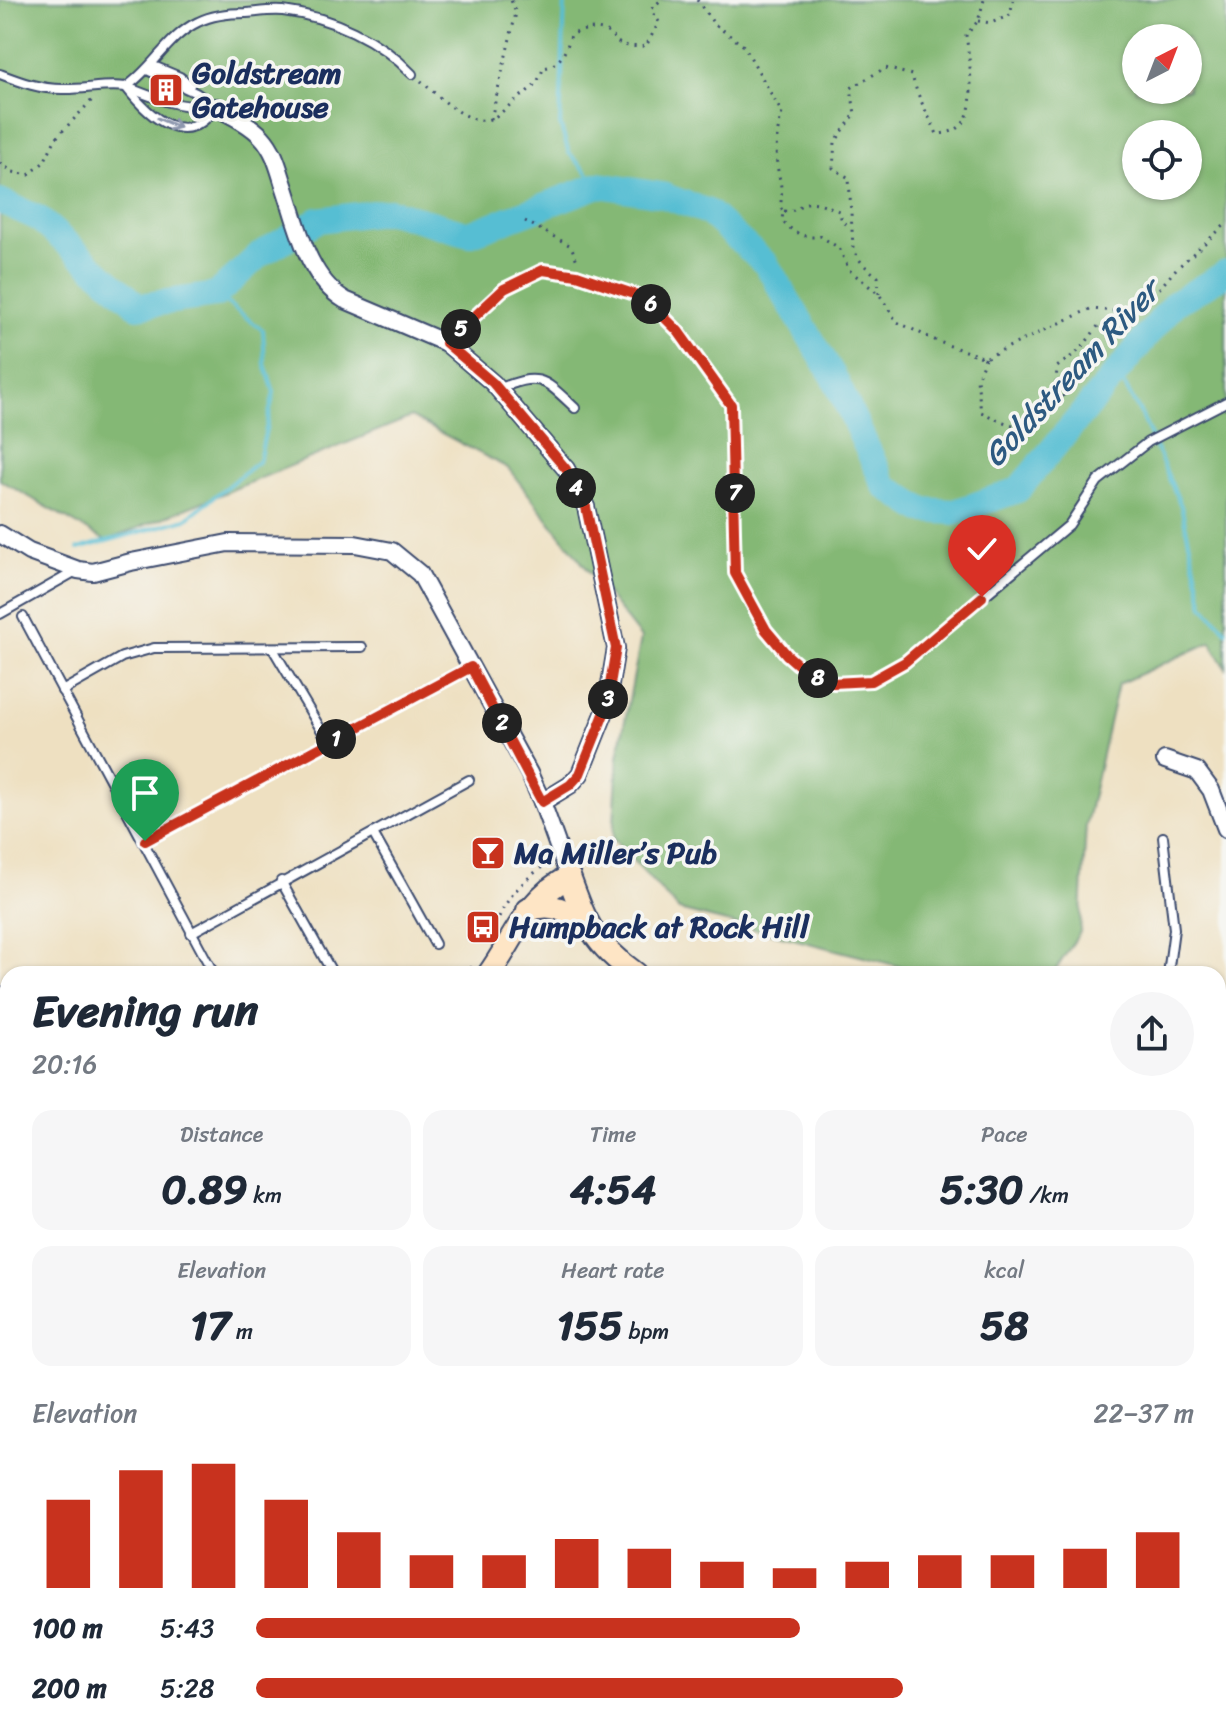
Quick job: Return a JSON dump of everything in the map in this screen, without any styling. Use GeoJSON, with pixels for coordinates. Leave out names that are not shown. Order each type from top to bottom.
{"type":"FeatureCollection","features":[{"type":"Feature","properties":{"kind":"street"},"geometry":{"type":"LineString","coordinates":[[216,107],[262,137],[275,155],[302,238],[315,268],[334,293],[446,343],[498,389],[566,469],[586,507],[616,648],[606,709],[580,774],[570,785],[542,802]]}},
{"type":"Feature","properties":{"kind":"street"},"geometry":{"type":"LineString","coordinates":[[0,534],[29,552],[78,570],[93,572],[228,543],[355,544],[392,551],[420,574],[542,802],[590,930],[600,944],[626,966]]}},
{"type":"Feature","properties":{"kind":"street"},"geometry":{"type":"LineString","coordinates":[[1165,760],[1197,771],[1211,790],[1226,829]]}},
{"type":"Feature","properties":{"kind":"street"},"geometry":{"type":"LineString","coordinates":[[494,966],[528,910],[546,890],[569,877]]}},
{"type":"Feature","properties":{"kind":"street"},"geometry":{"type":"LineString","coordinates":[[528,910],[543,905],[557,906],[590,930]]}},
{"type":"Feature","properties":{"kind":"lane"},"geometry":{"type":"LineString","coordinates":[[126,87],[169,44],[198,22],[228,13],[281,11],[329,21],[374,42],[412,74]]}},
{"type":"Feature","properties":{"kind":"lane"},"geometry":{"type":"LineString","coordinates":[[149,67],[180,77],[216,107]]}},
{"type":"Feature","properties":{"kind":"lane"},"geometry":{"type":"LineString","coordinates":[[0,74],[31,87],[63,90],[106,85],[126,87],[166,103],[216,107]]}},
{"type":"Feature","properties":{"kind":"lane"},"geometry":{"type":"LineString","coordinates":[[126,87],[141,106],[159,120],[183,129],[197,127],[216,107]]}},
{"type":"Feature","properties":{"kind":"lane"},"geometry":{"type":"LineString","coordinates":[[446,343],[504,289],[543,270],[577,275],[645,298],[678,331],[731,405],[735,573],[766,630],[787,655],[810,675],[833,683],[871,681],[905,662],[1069,525],[1098,481],[1148,442],[1226,402]]}},
{"type":"Feature","properties":{"kind":"lane"},"geometry":{"type":"LineString","coordinates":[[498,389],[523,379],[536,378],[552,386],[575,408]]}},
{"type":"Feature","properties":{"kind":"lane"},"geometry":{"type":"LineString","coordinates":[[0,614],[78,570]]}},
{"type":"Feature","properties":{"kind":"lane"},"geometry":{"type":"LineString","coordinates":[[23,617],[210,966]]}},
{"type":"Feature","properties":{"kind":"lane"},"geometry":{"type":"LineString","coordinates":[[62,691],[122,657],[154,648],[362,647]]}},
{"type":"Feature","properties":{"kind":"lane"},"geometry":{"type":"LineString","coordinates":[[273,649],[329,743]]}},
{"type":"Feature","properties":{"kind":"lane"},"geometry":{"type":"LineString","coordinates":[[145,841],[471,667]]}},
{"type":"Feature","properties":{"kind":"lane"},"geometry":{"type":"LineString","coordinates":[[191,933],[469,780]]}},
{"type":"Feature","properties":{"kind":"lane"},"geometry":{"type":"LineString","coordinates":[[374,835],[435,944]]}},
{"type":"Feature","properties":{"kind":"lane"},"geometry":{"type":"LineString","coordinates":[[1163,837],[1174,929],[1169,966]]}},
{"type":"Feature","properties":{"kind":"lane"},"geometry":{"type":"LineString","coordinates":[[281,881],[329,966]]}},
{"type":"Feature","properties":{"kind":"path"},"geometry":{"type":"LineString","coordinates":[[491,119],[516,13],[511,0]]}},
{"type":"Feature","properties":{"kind":"path"},"geometry":{"type":"LineString","coordinates":[[412,74],[458,111],[477,120],[491,119],[533,87],[543,68],[550,67],[564,56],[571,35],[582,30],[600,29],[610,34],[617,43],[646,46],[659,22],[651,9],[661,0]]}},
{"type":"Feature","properties":{"kind":"path"},"geometry":{"type":"LineString","coordinates":[[697,0],[714,24],[744,46],[782,113],[776,135],[783,193],[780,207],[783,211],[782,221],[811,239],[820,236],[839,248],[849,270],[879,294],[897,322],[939,342],[985,358]]}},
{"type":"Feature","properties":{"kind":"path"},"geometry":{"type":"LineString","coordinates":[[879,294],[878,277],[869,273],[856,258],[850,227],[849,178],[833,168],[835,142],[855,114],[851,88],[885,68],[912,75],[917,97],[937,134],[953,132],[965,120],[970,104],[966,35],[978,21],[984,0]]}},
{"type":"Feature","properties":{"kind":"path"},"geometry":{"type":"LineString","coordinates":[[978,21],[991,23],[1010,15],[1013,0]]}},
{"type":"Feature","properties":{"kind":"path"},"geometry":{"type":"LineString","coordinates":[[0,163],[13,172],[29,175],[44,162],[56,138],[106,85]]}},
{"type":"Feature","properties":{"kind":"path"},"geometry":{"type":"LineString","coordinates":[[783,211],[791,212],[805,203],[822,204],[839,211],[842,221],[850,227]]}},
{"type":"Feature","properties":{"kind":"path"},"geometry":{"type":"LineString","coordinates":[[525,221],[571,246],[578,260],[577,275]]}},
{"type":"Feature","properties":{"kind":"path"},"geometry":{"type":"LineString","coordinates":[[1130,312],[1090,309],[985,358],[977,379],[981,412],[1013,427],[1032,424],[1064,399],[1056,381],[1057,367],[1081,349],[1098,326],[1122,321],[1130,312],[1147,303],[1176,269],[1226,224]]}},
{"type":"Feature","properties":{"kind":"green space"},"geometry":{"type":"Polygon","coordinates":[[[0,0],[1226,0],[1226,668],[1211,642],[1118,684],[1086,825],[1080,932],[1058,966],[899,966],[679,910],[613,839],[618,757],[641,638],[508,468],[411,417],[106,541],[0,480],[0,0]]]}},
{"type":"Feature","properties":{"kind":"building","name":"Goldstream Gatehouse"},"geometry":{"type":"Polygon","coordinates":[[[161,81],[176,87],[171,99],[156,93],[161,81]]]}},
{"type":"Feature","properties":{"kind":"waterway"},"geometry":{"type":"LineString","coordinates":[[565,0],[560,124],[569,153],[599,185]]}},
{"type":"Feature","properties":{"kind":"waterway","name":"Goldstream River"},"geometry":{"type":"LineString","coordinates":[[0,201],[38,218],[138,306],[216,295],[259,255],[318,220],[390,211],[469,234],[599,185],[662,195],[708,212],[766,264],[834,377],[885,486],[922,510],[955,512],[1018,490],[1174,304],[1226,273]]}},
{"type":"Feature","properties":{"kind":"waterway"},"geometry":{"type":"LineString","coordinates":[[78,549],[186,519],[259,461],[274,392],[265,364],[263,330],[216,295]]}},
{"type":"Feature","properties":{"kind":"waterway"},"geometry":{"type":"LineString","coordinates":[[1117,372],[1142,416],[1181,506],[1204,606],[1226,631]]}},
{"type":"Feature","properties":{"kind":"place","name":"Goldstream Gatehouse"},"geometry":{"type":"Point","coordinates":[166,90]}},
{"type":"Feature","properties":{"kind":"place","name":"Ma Miller’s Pub"},"geometry":{"type":"Point","coordinates":[488,853]}},
{"type":"Feature","properties":{"kind":"place","name":"Humpback at Rock Hill"},"geometry":{"type":"Point","coordinates":[483,927]}},
{"type":"Feature","properties":{"kind":"route"},"geometry":{"type":"LineString","coordinates":[[145,841],[471,667],[542,802],[554,797],[580,774],[606,709],[616,648],[586,507],[566,469],[520,414],[493,383],[446,343],[504,289],[543,270],[577,275],[645,298],[678,331],[731,405],[735,573],[766,630],[787,655],[810,675],[833,683],[871,681],[905,662],[982,597]]}}]}
